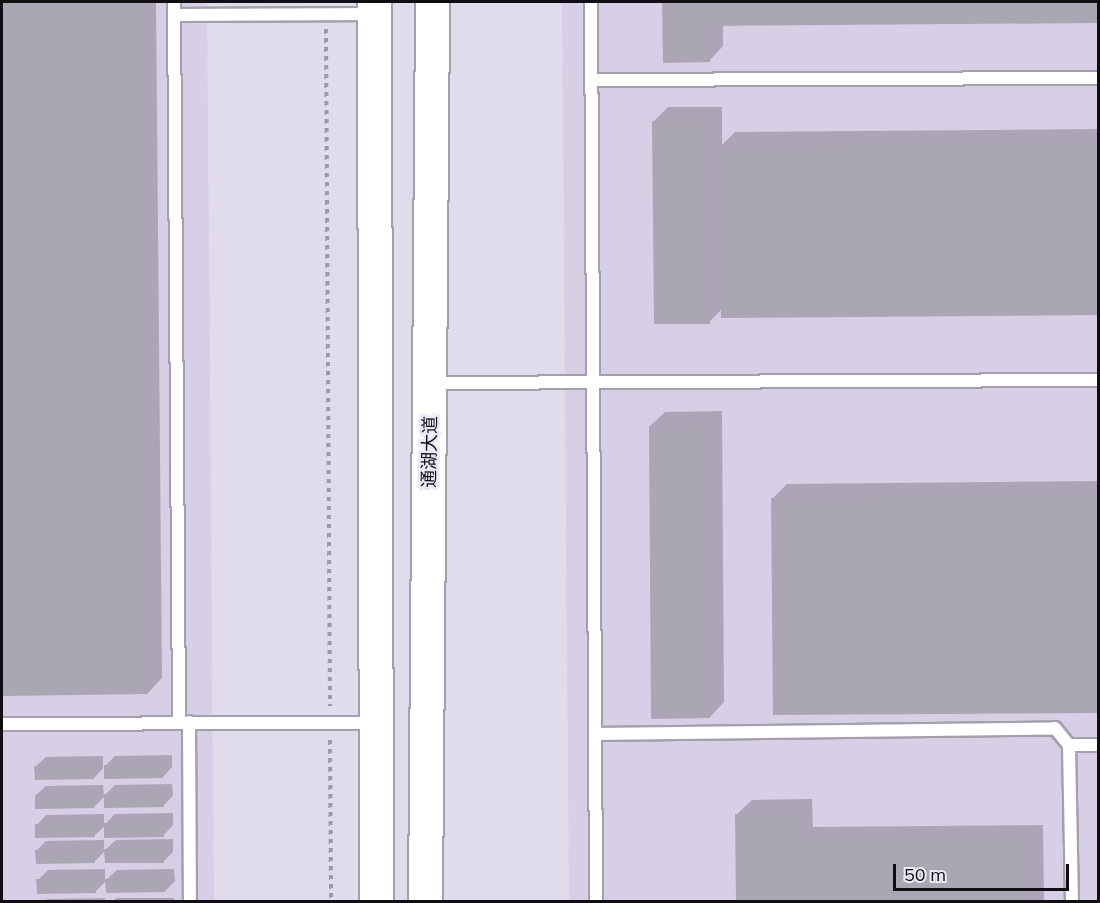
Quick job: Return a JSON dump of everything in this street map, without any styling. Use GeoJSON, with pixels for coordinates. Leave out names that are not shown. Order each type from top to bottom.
{"type":"FeatureCollection","features":[{"type":"Feature","properties":{"kind":"main road","name":"通湖大道"},"geometry":{"type":"LineString","coordinates":[[425,902],[431,383],[432,2]]}},
{"type":"Feature","properties":{"kind":"main road"},"geometry":{"type":"LineString","coordinates":[[374,8],[376,902]]}},
{"type":"Feature","properties":{"kind":"lane"},"geometry":{"type":"LineString","coordinates":[[174,2],[184,722],[190,902]]}},
{"type":"Feature","properties":{"kind":"lane"},"geometry":{"type":"LineString","coordinates":[[591,2],[596,902]]}},
{"type":"Feature","properties":{"kind":"lane"},"geometry":{"type":"LineString","coordinates":[[174,15],[326,14],[374,8]]}},
{"type":"Feature","properties":{"kind":"lane"},"geometry":{"type":"LineString","coordinates":[[591,80],[1098,78]]}},
{"type":"Feature","properties":{"kind":"lane"},"geometry":{"type":"LineString","coordinates":[[431,383],[1098,380]]}},
{"type":"Feature","properties":{"kind":"lane"},"geometry":{"type":"LineString","coordinates":[[2,724],[376,723]]}},
{"type":"Feature","properties":{"kind":"lane"},"geometry":{"type":"LineString","coordinates":[[595,734],[1055,728],[1070,745],[1072,902]]}},
{"type":"Feature","properties":{"kind":"lane"},"geometry":{"type":"LineString","coordinates":[[1070,745],[1098,745]]}},
{"type":"Feature","properties":{"kind":"path"},"geometry":{"type":"LineString","coordinates":[[326,14],[331,902]]}},
{"type":"Feature","properties":{"kind":"shaded area"},"geometry":{"type":"Polygon","coordinates":[[[2,2],[207,2],[214,901],[2,902],[2,2]]]}},
{"type":"Feature","properties":{"kind":"shaded area"},"geometry":{"type":"Polygon","coordinates":[[[562,2],[1098,2],[1098,901],[569,901],[562,2]]]}},
{"type":"Feature","properties":{"kind":"building"},"geometry":{"type":"Polygon","coordinates":[[[2,2],[142,2],[148,694],[2,696],[2,2]]]}},
{"type":"Feature","properties":{"kind":"building"},"geometry":{"type":"Polygon","coordinates":[[[662,2],[1098,2],[1098,23],[709,26],[710,62],[663,63],[662,2]]]}},
{"type":"Feature","properties":{"kind":"building"},"geometry":{"type":"Polygon","coordinates":[[[652,121],[708,121],[710,324],[654,324],[652,121]]]}},
{"type":"Feature","properties":{"kind":"building"},"geometry":{"type":"Polygon","coordinates":[[[1098,143],[1098,315],[721,318],[719,146],[1098,143]]]}},
{"type":"Feature","properties":{"kind":"building"},"geometry":{"type":"Polygon","coordinates":[[[708,425],[710,718],[651,719],[649,426],[708,425]]]}},
{"type":"Feature","properties":{"kind":"building"},"geometry":{"type":"Polygon","coordinates":[[[1098,495],[1098,713],[773,715],[771,498],[1098,495]]]}},
{"type":"Feature","properties":{"kind":"building"},"geometry":{"type":"Polygon","coordinates":[[[163,764],[163,778],[104,779],[104,765],[163,764]]]}},
{"type":"Feature","properties":{"kind":"building"},"geometry":{"type":"Polygon","coordinates":[[[94,765],[94,779],[35,780],[34,766],[94,765]]]}},
{"type":"Feature","properties":{"kind":"building"},"geometry":{"type":"Polygon","coordinates":[[[163,793],[164,807],[104,808],[104,794],[163,793]]]}},
{"type":"Feature","properties":{"kind":"building"},"geometry":{"type":"Polygon","coordinates":[[[94,794],[94,808],[35,809],[35,795],[94,794]]]}},
{"type":"Feature","properties":{"kind":"building"},"geometry":{"type":"Polygon","coordinates":[[[798,813],[799,841],[1029,839],[1030,902],[736,902],[735,814],[798,813]]]}},
{"type":"Feature","properties":{"kind":"building"},"geometry":{"type":"Polygon","coordinates":[[[164,822],[164,837],[104,838],[104,823],[164,822]]]}},
{"type":"Feature","properties":{"kind":"building"},"geometry":{"type":"Polygon","coordinates":[[[95,823],[95,837],[35,838],[35,824],[95,823]]]}},
{"type":"Feature","properties":{"kind":"building"},"geometry":{"type":"Polygon","coordinates":[[[164,848],[164,863],[105,863],[104,849],[164,848]]]}},
{"type":"Feature","properties":{"kind":"building"},"geometry":{"type":"Polygon","coordinates":[[[95,849],[95,863],[36,864],[35,850],[95,849]]]}},
{"type":"Feature","properties":{"kind":"building"},"geometry":{"type":"Polygon","coordinates":[[[96,878],[96,893],[37,894],[36,879],[96,878]]]}},
{"type":"Feature","properties":{"kind":"building"},"geometry":{"type":"Polygon","coordinates":[[[165,878],[165,892],[106,893],[105,879],[165,878]]]}}]}
